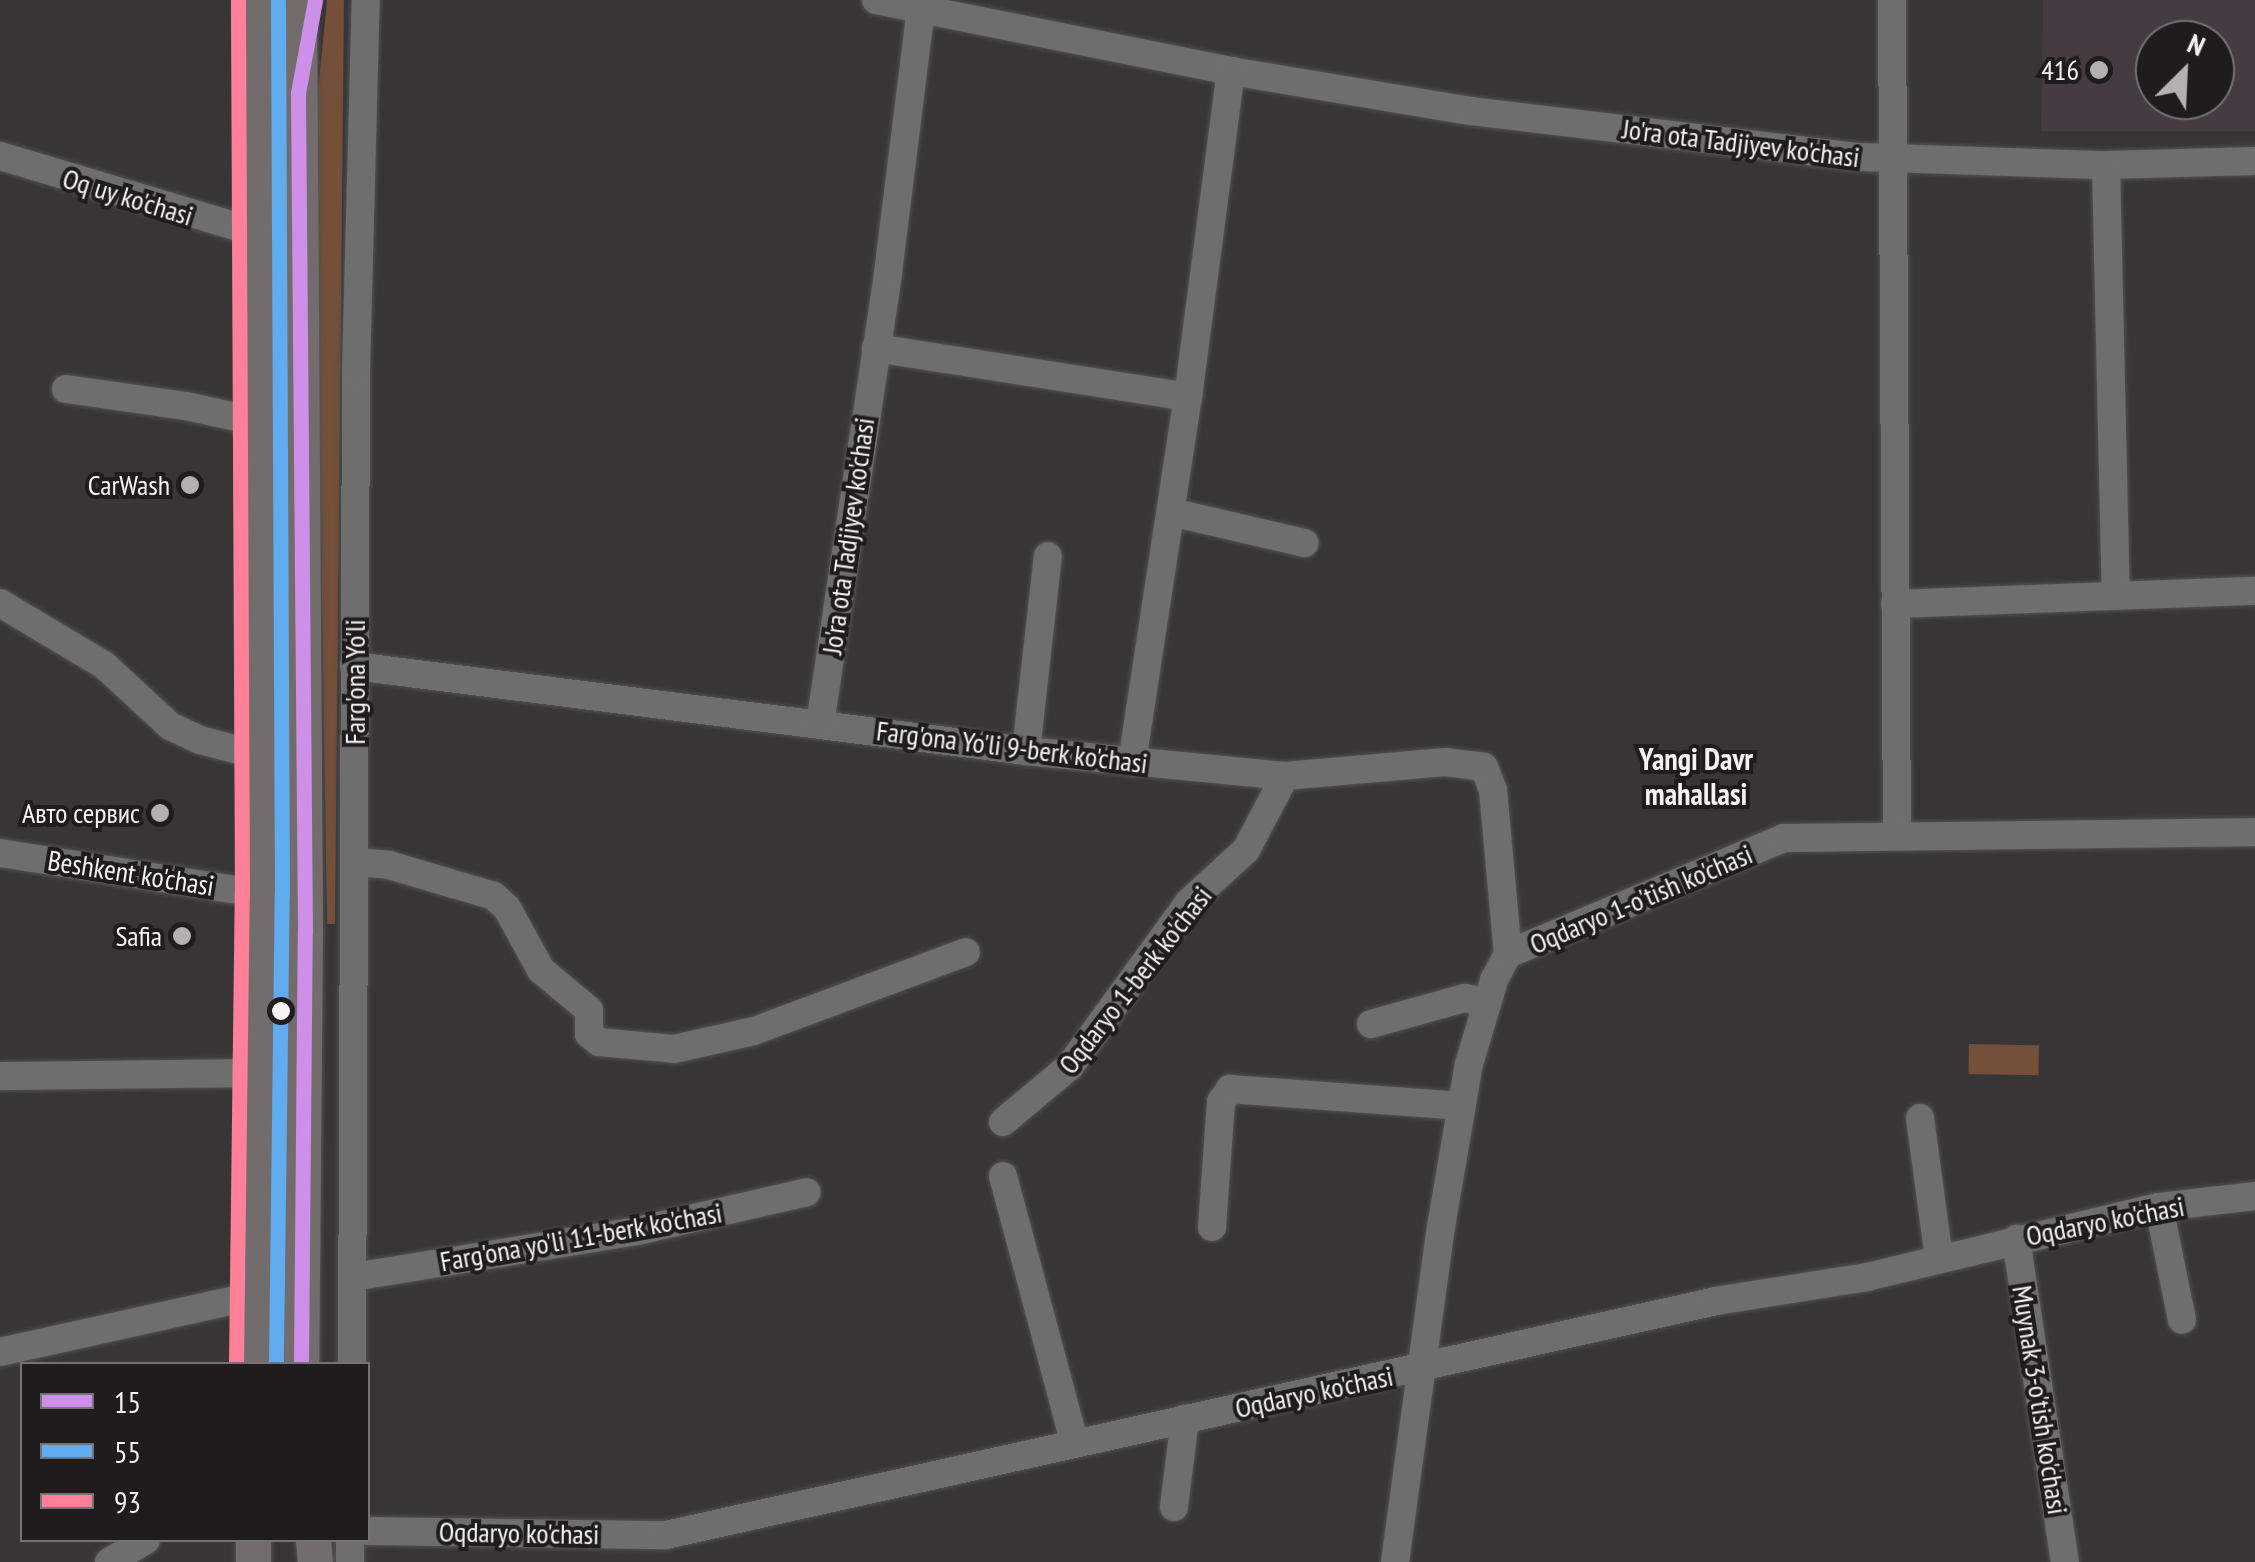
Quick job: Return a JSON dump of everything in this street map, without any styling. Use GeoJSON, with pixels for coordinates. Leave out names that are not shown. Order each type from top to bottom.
{"type":"FeatureCollection","features":[{"type":"Feature","properties":{"kind":"main road"},"geometry":{"type":"LineString","coordinates":[[256,1362],[262,1073],[258,0]]}},
{"type":"Feature","properties":{"kind":"main road","name":"Farg'ona Yo'li"},"geometry":{"type":"LineString","coordinates":[[299,0],[305,932],[301,1362]]}},
{"type":"Feature","properties":{"kind":"main road"},"geometry":{"type":"LineString","coordinates":[[298,93],[316,0]]}},
{"type":"Feature","properties":{"kind":"street","name":"Farg'ona Yo'li"},"geometry":{"type":"LineString","coordinates":[[352,1362],[357,862],[354,666],[366,0]]}},
{"type":"Feature","properties":{"kind":"street","name":"Jo'ra ota Tadjiyev ko'chasi"},"geometry":{"type":"LineString","coordinates":[[876,0],[1231,71],[1471,111],[1890,161],[2106,165],[2255,160]]}},
{"type":"Feature","properties":{"kind":"street"},"geometry":{"type":"LineString","coordinates":[[1892,0],[1897,834]]}},
{"type":"Feature","properties":{"kind":"street","name":"Jo'ra ota Tadjiyev ko'chasi"},"geometry":{"type":"LineString","coordinates":[[820,724],[922,7]]}},
{"type":"Feature","properties":{"kind":"street"},"geometry":{"type":"LineString","coordinates":[[1132,762],[1188,397],[1231,71]]}},
{"type":"Feature","properties":{"kind":"street","name":"Oq uy ko'chasi"},"geometry":{"type":"LineString","coordinates":[[0,156],[258,233]]}},
{"type":"Feature","properties":{"kind":"street"},"geometry":{"type":"LineString","coordinates":[[2106,165],[2116,593]]}},
{"type":"Feature","properties":{"kind":"street"},"geometry":{"type":"LineString","coordinates":[[876,348],[1188,397]]}},
{"type":"Feature","properties":{"kind":"street"},"geometry":{"type":"LineString","coordinates":[[66,389],[186,406],[259,422]]}},
{"type":"Feature","properties":{"kind":"street"},"geometry":{"type":"LineString","coordinates":[[1170,512],[1304,543]]}},
{"type":"Feature","properties":{"kind":"street"},"geometry":{"type":"LineString","coordinates":[[1026,751],[1048,556]]}},
{"type":"Feature","properties":{"kind":"street"},"geometry":{"type":"LineString","coordinates":[[1895,604],[2116,593],[2255,592]]}},
{"type":"Feature","properties":{"kind":"street"},"geometry":{"type":"LineString","coordinates":[[0,603],[104,665],[170,726],[200,740],[260,756]]}},
{"type":"Feature","properties":{"kind":"street","name":"Farg'ona Yo'li 9-berk ko'chasi"},"geometry":{"type":"LineString","coordinates":[[354,666],[1026,751],[1286,776],[1445,762],[1484,767],[1493,790],[1508,954]]}},
{"type":"Feature","properties":{"kind":"street","name":"Oqdaryo 1-berk ko'chasi"},"geometry":{"type":"LineString","coordinates":[[1003,1122],[1070,1066],[1190,902],[1246,850],[1286,776]]}},
{"type":"Feature","properties":{"kind":"street","name":"Oqdaryo 1-o'tish ko'chasi"},"geometry":{"type":"LineString","coordinates":[[1394,1562],[1461,1106],[1487,1003],[1508,954],[1784,838],[2255,832]]}},
{"type":"Feature","properties":{"kind":"street","name":"Beshkent ko'chasi"},"geometry":{"type":"LineString","coordinates":[[0,853],[262,894]]}},
{"type":"Feature","properties":{"kind":"street"},"geometry":{"type":"LineString","coordinates":[[357,862],[389,865],[494,896],[507,908],[541,970],[589,1010],[589,1034],[599,1042],[674,1049],[754,1031],[966,952]]}},
{"type":"Feature","properties":{"kind":"street"},"geometry":{"type":"LineString","coordinates":[[1371,1024],[1465,998],[1487,1003]]}},
{"type":"Feature","properties":{"kind":"street"},"geometry":{"type":"LineString","coordinates":[[0,1076],[262,1073]]}},
{"type":"Feature","properties":{"kind":"street"},"geometry":{"type":"LineString","coordinates":[[1212,1227],[1221,1102],[1230,1089],[1461,1106]]}},
{"type":"Feature","properties":{"kind":"street"},"geometry":{"type":"LineString","coordinates":[[1920,1118],[1939,1258]]}},
{"type":"Feature","properties":{"kind":"street"},"geometry":{"type":"LineString","coordinates":[[1003,1176],[1074,1440]]}},
{"type":"Feature","properties":{"kind":"street","name":"Farg'ona yo'li 11-berk ko'chasi"},"geometry":{"type":"LineString","coordinates":[[353,1277],[637,1231],[807,1192]]}},
{"type":"Feature","properties":{"kind":"street","name":"Oqdaryo ko'chasi"},"geometry":{"type":"LineString","coordinates":[[370,1530],[666,1534],[1074,1440],[1185,1420],[1716,1302],[1866,1276],[2159,1207],[2255,1196]]}},
{"type":"Feature","properties":{"kind":"street"},"geometry":{"type":"LineString","coordinates":[[2159,1207],[2182,1320]]}},
{"type":"Feature","properties":{"kind":"street","name":"Muynak 3-o'tish ko'chasi"},"geometry":{"type":"LineString","coordinates":[[2016,1239],[2065,1562]]}},
{"type":"Feature","properties":{"kind":"street"},"geometry":{"type":"LineString","coordinates":[[0,1352],[257,1295]]}},
{"type":"Feature","properties":{"kind":"street"},"geometry":{"type":"LineString","coordinates":[[1174,1507],[1185,1420]]}},
{"type":"Feature","properties":{"kind":"street"},"geometry":{"type":"LineString","coordinates":[[108,1562],[143,1542]]}},
{"type":"Feature","properties":{"kind":"shaded area"},"geometry":{"type":"Polygon","coordinates":[[[327,0],[344,0],[335,924],[327,924],[316,212],[318,92],[327,0]]]}},
{"type":"Feature","properties":{"kind":"shaded area","name":"416"},"geometry":{"type":"Polygon","coordinates":[[[2043,0],[2255,0],[2255,131],[2041,131],[2043,0]]]}},
{"type":"Feature","properties":{"kind":"shaded area"},"geometry":{"type":"Polygon","coordinates":[[[1969,1044],[2039,1045],[2038,1075],[1968,1074],[1969,1044]]]}},
{"type":"Feature","properties":{"kind":"transit line","name":"93"},"geometry":{"type":"LineString","coordinates":[[236,1362],[242,894],[238,0]]}},
{"type":"Feature","properties":{"kind":"transit line","name":"55"},"geometry":{"type":"LineString","coordinates":[[276,1362],[282,894],[278,0]]}},
{"type":"Feature","properties":{"kind":"transit line","name":"15"},"geometry":{"type":"LineString","coordinates":[[301,1362],[305,932],[298,93],[315,0]]}},
{"type":"Feature","properties":{"kind":"place","name":"416"},"geometry":{"type":"Point","coordinates":[2099,70]}},
{"type":"Feature","properties":{"kind":"place","name":"CarWash"},"geometry":{"type":"Point","coordinates":[190,485]}},
{"type":"Feature","properties":{"kind":"place","name":"Авто сервис"},"geometry":{"type":"Point","coordinates":[160,813]}},
{"type":"Feature","properties":{"kind":"place","name":"Safia"},"geometry":{"type":"Point","coordinates":[182,936]}},
{"type":"Feature","properties":{"kind":"district","name":"Yangi Davr mahallasi"},"geometry":{"type":"Point","coordinates":[1696,776]}}]}
